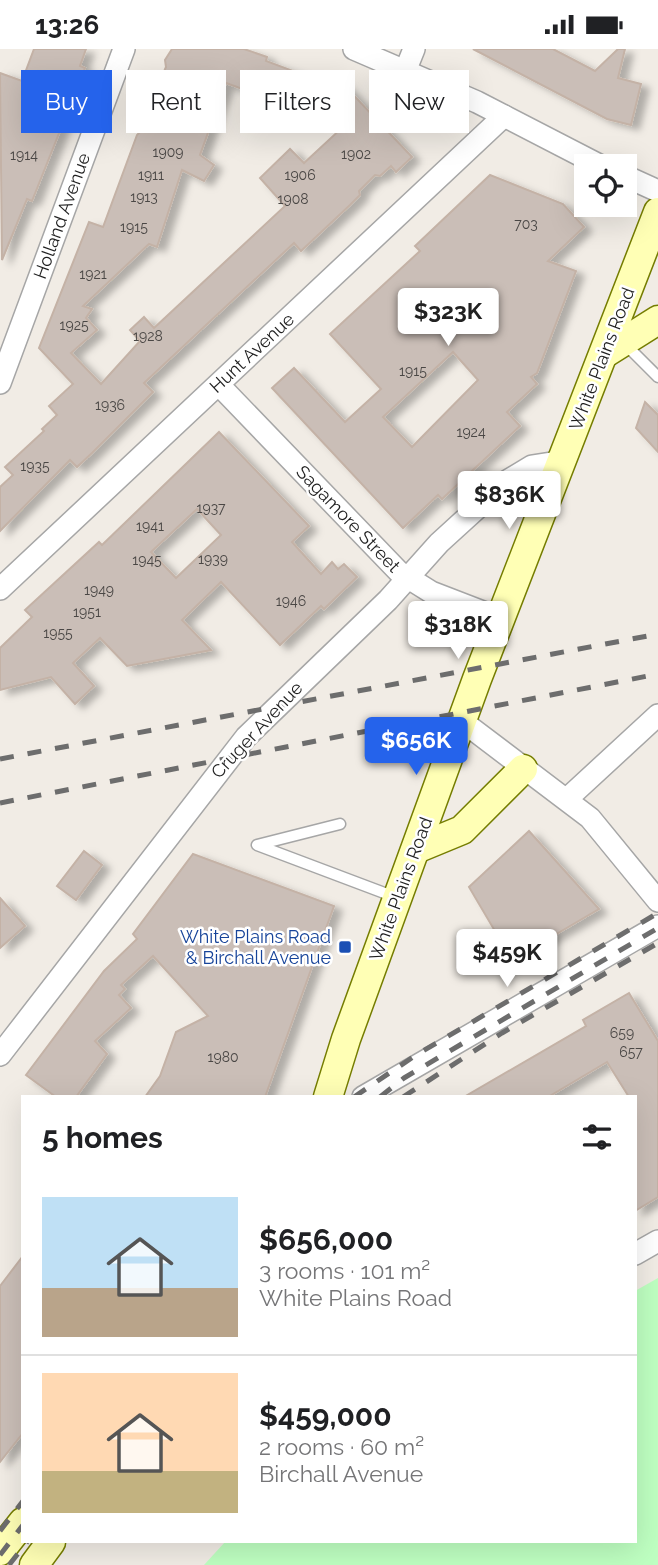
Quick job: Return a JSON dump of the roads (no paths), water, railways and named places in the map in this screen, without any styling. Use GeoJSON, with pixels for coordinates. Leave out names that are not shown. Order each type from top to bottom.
{"type":"FeatureCollection","features":[{"type":"Feature","properties":{"kind":"main road","name":"White Plains Road"},"geometry":{"type":"LineString","coordinates":[[329,1095],[462,721],[564,461],[614,348],[658,212]]}},
{"type":"Feature","properties":{"kind":"main road"},"geometry":{"type":"LineString","coordinates":[[614,348],[658,320]]}},
{"type":"Feature","properties":{"kind":"main road"},"geometry":{"type":"LineString","coordinates":[[416,849],[462,830],[523,769]]}},
{"type":"Feature","properties":{"kind":"main road"},"geometry":{"type":"LineString","coordinates":[[0,1551],[21,1525]]}},
{"type":"Feature","properties":{"kind":"main road"},"geometry":{"type":"LineString","coordinates":[[34,1565],[50,1543]]}},
{"type":"Feature","properties":{"kind":"street","name":"Holland Avenue"},"geometry":{"type":"LineString","coordinates":[[0,383],[124,49]]}},
{"type":"Feature","properties":{"kind":"street"},"geometry":{"type":"LineString","coordinates":[[354,49],[406,69],[578,154]]}},
{"type":"Feature","properties":{"kind":"street"},"geometry":{"type":"LineString","coordinates":[[406,69],[414,49]]}},
{"type":"Feature","properties":{"kind":"street","name":"Hunt Avenue"},"geometry":{"type":"LineString","coordinates":[[0,589],[504,116]]}},
{"type":"Feature","properties":{"kind":"street"},"geometry":{"type":"LineString","coordinates":[[637,181],[658,191]]}},
{"type":"Feature","properties":{"kind":"street","name":"Sagamore Street"},"geometry":{"type":"LineString","coordinates":[[219,384],[385,559],[431,592],[501,619]]}},
{"type":"Feature","properties":{"kind":"street","name":"Cruger Avenue"},"geometry":{"type":"LineString","coordinates":[[0,1055],[226,759],[439,543],[516,473],[541,463],[564,461]]}},
{"type":"Feature","properties":{"kind":"street"},"geometry":{"type":"LineString","coordinates":[[568,798],[658,715]]}},
{"type":"Feature","properties":{"kind":"street"},"geometry":{"type":"LineString","coordinates":[[462,721],[523,769],[568,798],[604,832],[658,901]]}},
{"type":"Feature","properties":{"kind":"street"},"geometry":{"type":"LineString","coordinates":[[366,1095],[658,926]]}},
{"type":"Feature","properties":{"kind":"street"},"geometry":{"type":"LineString","coordinates":[[637,1253],[658,1241]]}},
{"type":"Feature","properties":{"kind":"lane"},"geometry":{"type":"LineString","coordinates":[[614,348],[658,377]]}},
{"type":"Feature","properties":{"kind":"lane"},"geometry":{"type":"LineString","coordinates":[[340,824],[257,845],[397,898]]}},
{"type":"Feature","properties":{"kind":"railway"},"geometry":{"type":"LineString","coordinates":[[0,759],[658,634]]}},
{"type":"Feature","properties":{"kind":"railway"},"geometry":{"type":"LineString","coordinates":[[0,803],[658,674]]}},
{"type":"Feature","properties":{"kind":"railway"},"geometry":{"type":"LineString","coordinates":[[357,1095],[416,1055],[658,913]]}},
{"type":"Feature","properties":{"kind":"railway"},"geometry":{"type":"LineString","coordinates":[[383,1095],[404,1078],[658,928]]}},
{"type":"Feature","properties":{"kind":"railway"},"geometry":{"type":"LineString","coordinates":[[406,1095],[502,1033],[658,943]]}},
{"type":"Feature","properties":{"kind":"railway"},"geometry":{"type":"LineString","coordinates":[[0,1531],[21,1504]]}},
{"type":"Feature","properties":{"kind":"railway"},"geometry":{"type":"LineString","coordinates":[[0,1555],[21,1528]]}},
{"type":"Feature","properties":{"kind":"railway"},"geometry":{"type":"LineString","coordinates":[[9,1565],[26,1543]]}},
{"type":"Feature","properties":{"kind":"place","name":"White Plains Road & Birchall Avenue"},"geometry":{"type":"Point","coordinates":[345,947]}}]}
